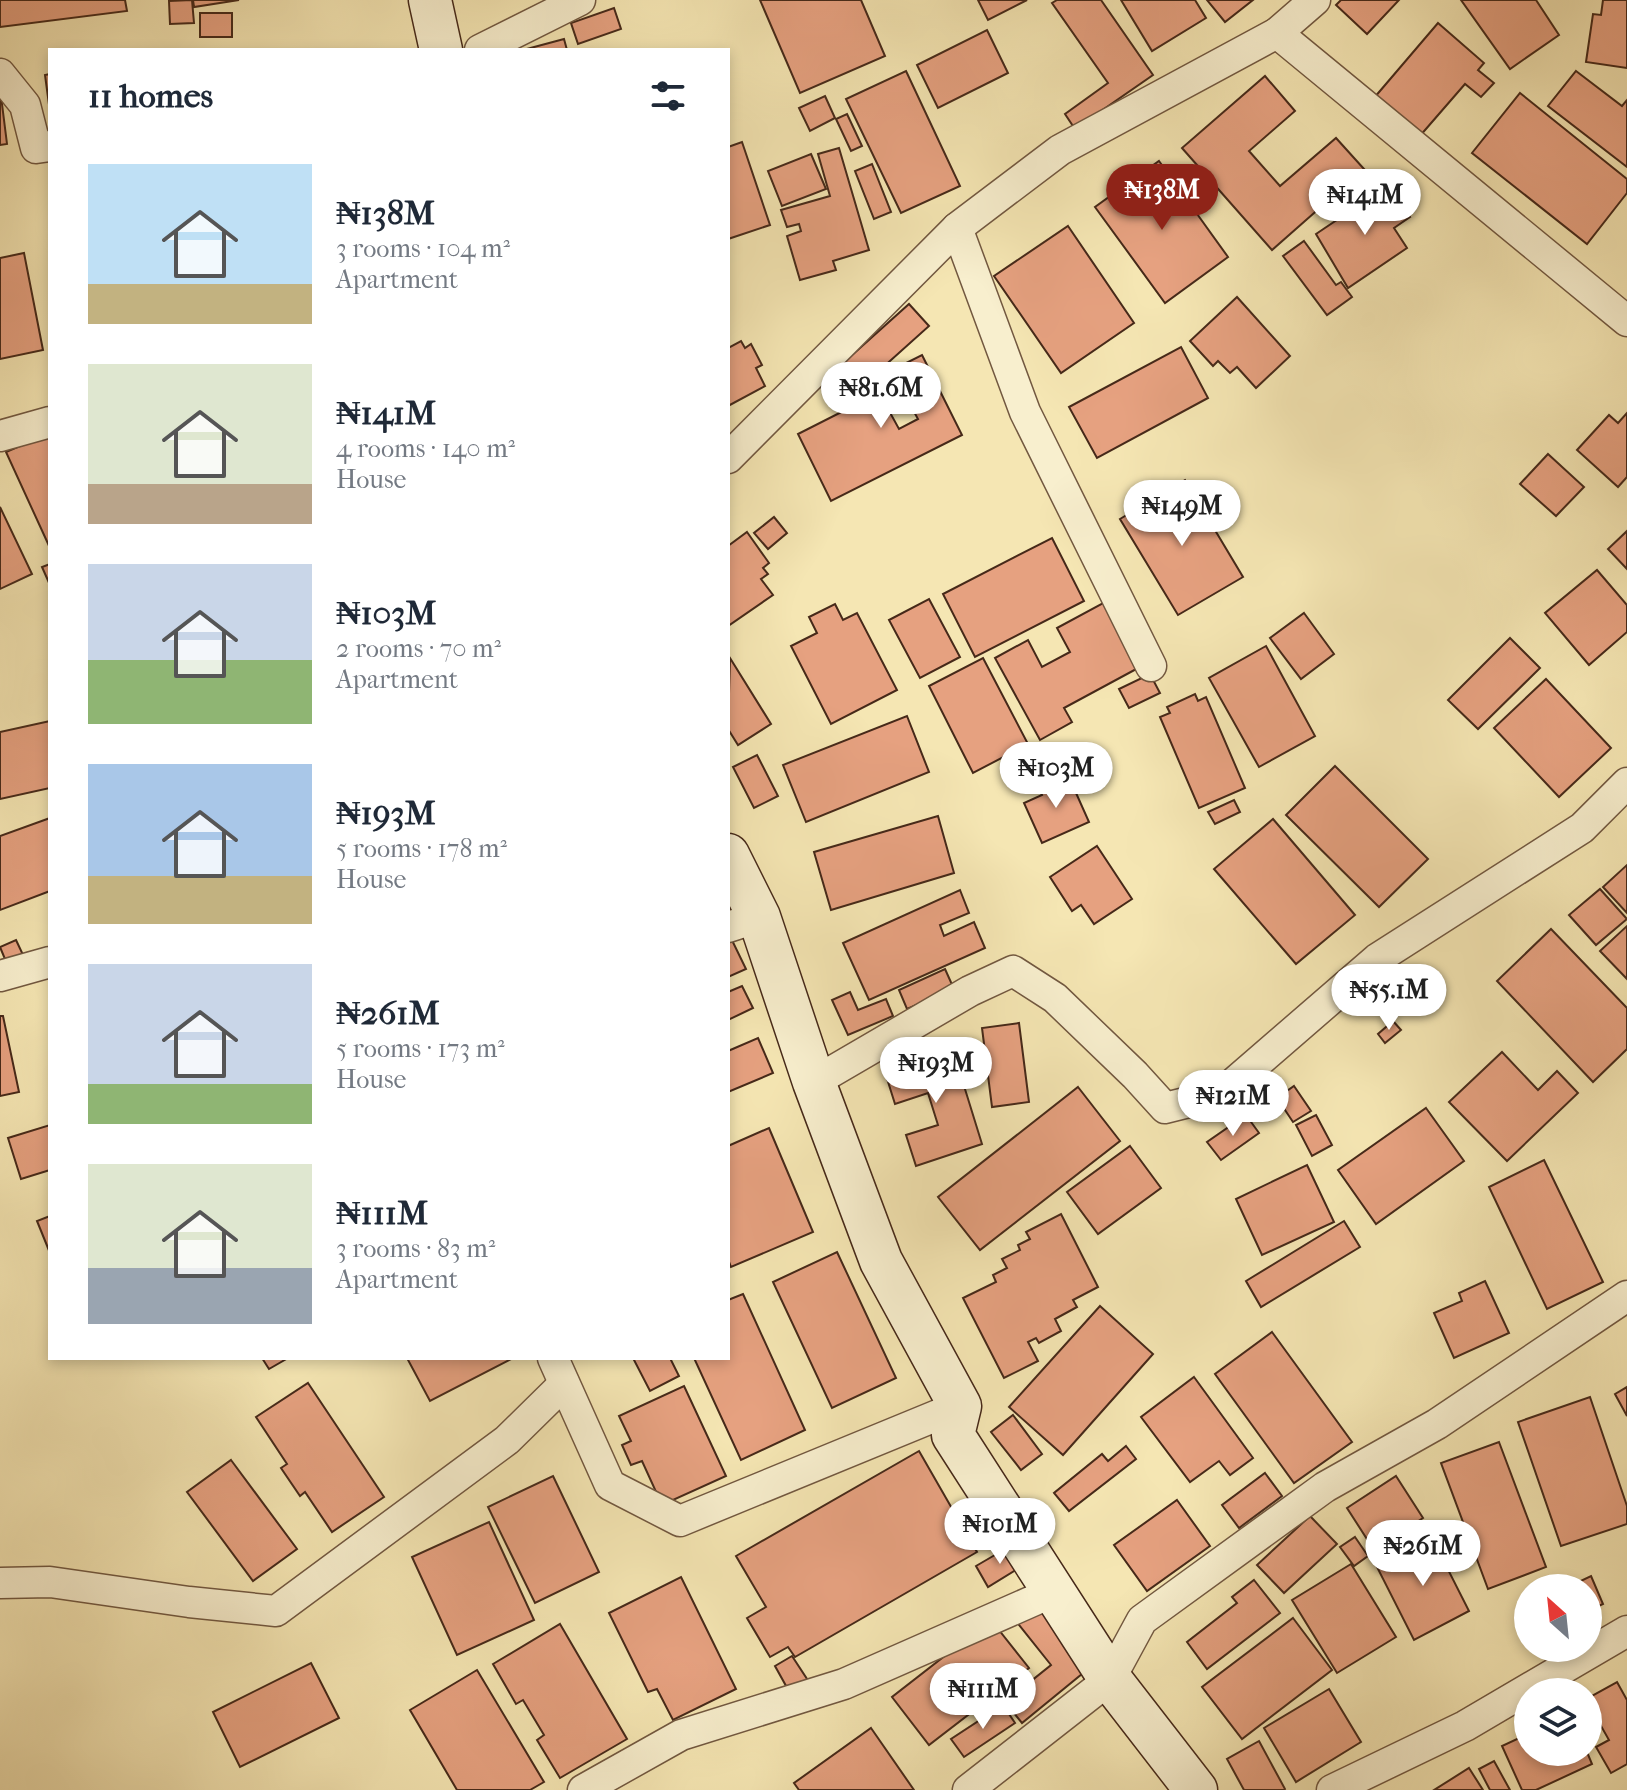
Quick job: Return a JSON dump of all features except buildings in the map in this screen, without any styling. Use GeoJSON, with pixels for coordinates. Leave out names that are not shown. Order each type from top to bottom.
{"type":"FeatureCollection","features":[{"type":"Feature","properties":{"kind":"street"},"geometry":{"type":"LineString","coordinates":[[430,0],[441,48]]}},
{"type":"Feature","properties":{"kind":"street"},"geometry":{"type":"LineString","coordinates":[[484,48],[580,0]]}},
{"type":"Feature","properties":{"kind":"street"},"geometry":{"type":"LineString","coordinates":[[730,456],[957,228],[1060,150],[1277,33],[1315,0]]}},
{"type":"Feature","properties":{"kind":"street"},"geometry":{"type":"LineString","coordinates":[[1277,33],[1627,321]]}},
{"type":"Feature","properties":{"kind":"street"},"geometry":{"type":"LineString","coordinates":[[0,74],[25,105],[36,148],[48,146]]}},
{"type":"Feature","properties":{"kind":"street"},"geometry":{"type":"LineString","coordinates":[[957,228],[1025,412],[1151,666]]}},
{"type":"Feature","properties":{"kind":"street"},"geometry":{"type":"LineString","coordinates":[[0,436],[48,423]]}},
{"type":"Feature","properties":{"kind":"street"},"geometry":{"type":"LineString","coordinates":[[814,1082],[970,991],[1013,971],[1055,998],[1165,1108],[1221,1094],[1377,959],[1582,828],[1627,783]]}},
{"type":"Feature","properties":{"kind":"street"},"geometry":{"type":"LineString","coordinates":[[730,864],[743,922],[814,1082],[881,1261],[960,1406],[953,1435],[1110,1679],[1196,1790]]}},
{"type":"Feature","properties":{"kind":"street"},"geometry":{"type":"LineString","coordinates":[[0,976],[48,963]]}},
{"type":"Feature","properties":{"kind":"street"},"geometry":{"type":"LineString","coordinates":[[968,1790],[1110,1679],[1142,1620],[1226,1557],[1325,1487],[1437,1424],[1627,1296]]}},
{"type":"Feature","properties":{"kind":"street"},"geometry":{"type":"LineString","coordinates":[[0,1583],[50,1582],[276,1611],[507,1440],[559,1371],[610,1485],[680,1521],[960,1406]]}},
{"type":"Feature","properties":{"kind":"street"},"geometry":{"type":"LineString","coordinates":[[583,1790],[681,1735],[844,1684],[1053,1592]]}},
{"type":"Feature","properties":{"kind":"street"},"geometry":{"type":"LineString","coordinates":[[1332,1790],[1465,1726],[1627,1631]]}}]}
